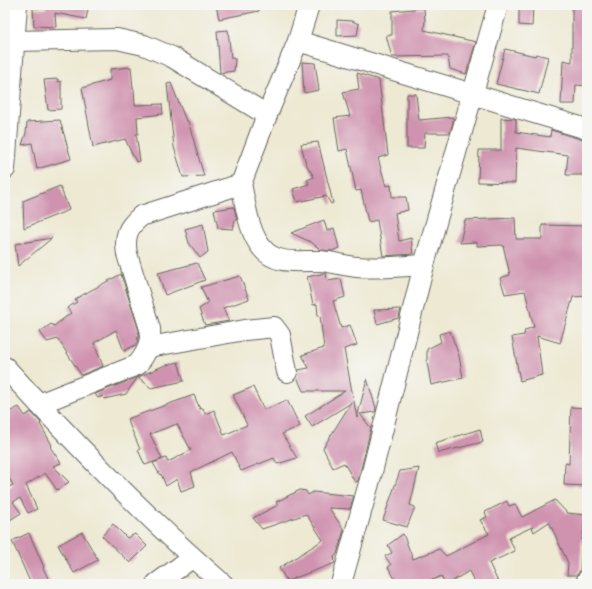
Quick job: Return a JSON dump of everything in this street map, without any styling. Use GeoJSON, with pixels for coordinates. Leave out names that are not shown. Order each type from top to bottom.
{"type":"FeatureCollection","features":[{"type":"Feature","properties":{"kind":"street"},"geometry":{"type":"LineString","coordinates":[[5,169],[17,5]]}},
{"type":"Feature","properties":{"kind":"street"},"geometry":{"type":"LineString","coordinates":[[309,5],[298,41],[267,115],[241,184],[252,231],[262,248],[274,258],[290,261],[322,261],[355,267],[377,268],[424,264]]}},
{"type":"Feature","properties":{"kind":"street"},"geometry":{"type":"LineString","coordinates":[[341,584],[371,476],[424,264],[498,5]]}},
{"type":"Feature","properties":{"kind":"street"},"geometry":{"type":"LineString","coordinates":[[15,41],[117,39],[144,45],[172,57],[267,115]]}},
{"type":"Feature","properties":{"kind":"street"},"geometry":{"type":"LineString","coordinates":[[298,41],[587,129]]}},
{"type":"Feature","properties":{"kind":"street"},"geometry":{"type":"LineString","coordinates":[[39,404],[137,365],[144,357],[149,347],[150,329],[125,243],[127,233],[132,223],[140,216],[241,184]]}},
{"type":"Feature","properties":{"kind":"street"},"geometry":{"type":"LineString","coordinates":[[149,347],[274,327],[280,335],[287,372]]}},
{"type":"Feature","properties":{"kind":"street"},"geometry":{"type":"LineString","coordinates":[[5,367],[106,475],[192,558],[222,584]]}},
{"type":"Feature","properties":{"kind":"street"},"geometry":{"type":"LineString","coordinates":[[156,584],[192,558]]}},
{"type":"Feature","properties":{"kind":"building"},"geometry":{"type":"Polygon","coordinates":[[[46,5],[89,5],[86,19],[55,13],[56,27],[34,26],[33,8],[46,9],[46,5]]]}},
{"type":"Feature","properties":{"kind":"building"},"geometry":{"type":"Polygon","coordinates":[[[216,5],[259,5],[259,11],[219,19],[216,5]]]}},
{"type":"Feature","properties":{"kind":"building"},"geometry":{"type":"Polygon","coordinates":[[[519,5],[533,5],[532,26],[519,25],[519,5]]]}},
{"type":"Feature","properties":{"kind":"building"},"geometry":{"type":"Polygon","coordinates":[[[572,5],[587,5],[587,86],[576,85],[575,104],[561,104],[563,60],[572,62],[572,5]]]}},
{"type":"Feature","properties":{"kind":"building"},"geometry":{"type":"Polygon","coordinates":[[[424,8],[424,30],[476,42],[466,74],[450,69],[448,56],[392,57],[386,35],[392,35],[392,11],[424,8]]]}},
{"type":"Feature","properties":{"kind":"building"},"geometry":{"type":"Polygon","coordinates":[[[337,20],[352,21],[359,24],[357,35],[337,36],[337,20]]]}},
{"type":"Feature","properties":{"kind":"building"},"geometry":{"type":"Polygon","coordinates":[[[228,30],[231,58],[235,59],[234,71],[220,73],[217,31],[228,30]]]}},
{"type":"Feature","properties":{"kind":"building"},"geometry":{"type":"Polygon","coordinates":[[[505,49],[535,56],[536,54],[548,57],[539,94],[496,84],[505,49]]]}},
{"type":"Feature","properties":{"kind":"building"},"geometry":{"type":"Polygon","coordinates":[[[302,62],[315,63],[319,90],[304,93],[302,62]]]}},
{"type":"Feature","properties":{"kind":"building"},"geometry":{"type":"Polygon","coordinates":[[[131,67],[135,105],[162,104],[163,114],[137,117],[138,134],[136,134],[140,161],[136,162],[125,139],[93,147],[82,88],[110,80],[110,69],[131,67]]]}},
{"type":"Feature","properties":{"kind":"building"},"geometry":{"type":"Polygon","coordinates":[[[357,73],[379,80],[388,155],[378,158],[386,186],[391,185],[392,197],[406,197],[408,210],[395,213],[399,241],[411,238],[413,254],[383,256],[377,220],[368,222],[361,190],[356,191],[347,149],[339,151],[334,118],[350,116],[343,92],[359,89],[357,73]]]}},
{"type":"Feature","properties":{"kind":"building"},"geometry":{"type":"Polygon","coordinates":[[[58,79],[58,82],[61,81],[61,109],[48,110],[44,80],[58,79]]]}},
{"type":"Feature","properties":{"kind":"building"},"geometry":{"type":"Polygon","coordinates":[[[171,83],[186,121],[188,121],[204,176],[183,177],[174,147],[167,84],[171,83]]]}},
{"type":"Feature","properties":{"kind":"building"},"geometry":{"type":"Polygon","coordinates":[[[407,94],[416,94],[419,120],[453,117],[450,133],[425,133],[424,148],[407,148],[407,94]]]}},
{"type":"Feature","properties":{"kind":"building"},"geometry":{"type":"Polygon","coordinates":[[[501,118],[516,119],[516,132],[550,137],[551,130],[587,142],[587,175],[566,175],[568,155],[516,148],[515,183],[478,182],[479,150],[501,150],[501,118]]]}},
{"type":"Feature","properties":{"kind":"building"},"geometry":{"type":"Polygon","coordinates":[[[60,120],[71,159],[37,169],[32,143],[22,145],[26,133],[27,122],[60,120]]]}},
{"type":"Feature","properties":{"kind":"building"},"geometry":{"type":"Polygon","coordinates":[[[318,142],[333,203],[331,204],[326,196],[297,202],[293,189],[309,184],[307,180],[314,177],[306,164],[301,144],[318,142]]]}},
{"type":"Feature","properties":{"kind":"building"},"geometry":{"type":"Polygon","coordinates":[[[60,186],[69,210],[24,228],[23,201],[60,186]]]}},
{"type":"Feature","properties":{"kind":"building"},"geometry":{"type":"Polygon","coordinates":[[[234,207],[237,220],[235,220],[233,229],[218,228],[214,210],[234,207]]]}},
{"type":"Feature","properties":{"kind":"building"},"geometry":{"type":"Polygon","coordinates":[[[515,218],[516,239],[542,239],[542,225],[587,226],[587,296],[573,297],[560,343],[537,336],[542,375],[520,381],[512,337],[524,335],[525,330],[534,327],[525,291],[505,294],[500,278],[510,275],[503,245],[477,246],[477,242],[460,243],[465,220],[515,218]]]}},
{"type":"Feature","properties":{"kind":"building"},"geometry":{"type":"Polygon","coordinates":[[[324,220],[327,231],[334,228],[339,248],[332,251],[321,250],[311,242],[291,233],[324,220]]]}},
{"type":"Feature","properties":{"kind":"building"},"geometry":{"type":"Polygon","coordinates":[[[203,224],[208,252],[200,258],[189,243],[185,229],[203,224]]]}},
{"type":"Feature","properties":{"kind":"building"},"geometry":{"type":"Polygon","coordinates":[[[52,238],[18,266],[15,244],[52,238]]]}},
{"type":"Feature","properties":{"kind":"building"},"geometry":{"type":"Polygon","coordinates":[[[197,263],[205,280],[165,295],[158,273],[197,263]]]}},
{"type":"Feature","properties":{"kind":"building"},"geometry":{"type":"Polygon","coordinates":[[[326,273],[327,281],[341,279],[345,297],[333,301],[341,328],[350,325],[357,345],[344,349],[357,418],[367,379],[376,408],[375,412],[360,414],[371,428],[358,481],[355,482],[344,463],[333,468],[323,448],[351,403],[312,427],[305,416],[345,391],[303,391],[297,377],[298,370],[309,368],[302,355],[324,348],[320,316],[318,316],[317,304],[313,305],[307,277],[326,273]]]}},
{"type":"Feature","properties":{"kind":"building"},"geometry":{"type":"Polygon","coordinates":[[[121,274],[139,331],[137,344],[124,351],[116,330],[94,343],[103,366],[81,375],[58,339],[47,342],[40,332],[51,324],[54,326],[71,313],[67,308],[77,302],[75,299],[121,274]]]}},
{"type":"Feature","properties":{"kind":"building"},"geometry":{"type":"Polygon","coordinates":[[[240,276],[249,299],[223,308],[229,321],[205,325],[199,309],[208,303],[201,287],[240,276]]]}},
{"type":"Feature","properties":{"kind":"building"},"geometry":{"type":"Polygon","coordinates":[[[401,309],[399,318],[377,324],[374,310],[401,309]]]}},
{"type":"Feature","properties":{"kind":"building"},"geometry":{"type":"Polygon","coordinates":[[[450,331],[459,356],[463,378],[431,385],[427,362],[427,349],[441,342],[439,334],[450,331]]]}},
{"type":"Feature","properties":{"kind":"building"},"geometry":{"type":"Polygon","coordinates":[[[178,362],[184,381],[151,388],[138,377],[163,366],[178,362]]]}},
{"type":"Feature","properties":{"kind":"building"},"geometry":{"type":"Polygon","coordinates":[[[138,377],[126,394],[104,399],[103,396],[98,398],[95,394],[138,377]]]}},
{"type":"Feature","properties":{"kind":"building"},"geometry":{"type":"Polygon","coordinates":[[[253,387],[264,410],[287,400],[300,426],[282,434],[297,458],[277,464],[274,458],[241,471],[232,452],[191,472],[195,486],[181,491],[177,479],[166,486],[161,474],[160,475],[153,463],[166,458],[168,462],[191,450],[177,424],[150,434],[162,459],[145,465],[127,419],[194,395],[200,409],[203,408],[205,414],[214,410],[224,435],[247,425],[233,395],[253,387]]]}},
{"type":"Feature","properties":{"kind":"building"},"geometry":{"type":"Polygon","coordinates":[[[19,407],[25,416],[31,412],[41,423],[40,424],[52,445],[50,447],[61,463],[53,466],[69,482],[57,490],[45,473],[26,485],[37,509],[28,513],[20,498],[13,502],[21,513],[5,523],[5,489],[13,485],[5,471],[5,414],[19,407]]]}},
{"type":"Feature","properties":{"kind":"building"},"geometry":{"type":"Polygon","coordinates":[[[571,407],[587,408],[587,486],[564,485],[565,463],[569,464],[571,407]]]}},
{"type":"Feature","properties":{"kind":"building"},"geometry":{"type":"Polygon","coordinates":[[[480,429],[483,442],[438,453],[435,443],[480,429]]]}},
{"type":"Feature","properties":{"kind":"building"},"geometry":{"type":"Polygon","coordinates":[[[419,468],[410,505],[415,507],[407,527],[383,520],[400,471],[419,468]]]}},
{"type":"Feature","properties":{"kind":"building"},"geometry":{"type":"Polygon","coordinates":[[[300,490],[306,491],[308,495],[313,492],[354,496],[350,509],[329,508],[344,530],[337,554],[334,557],[335,563],[287,581],[279,568],[323,540],[306,514],[262,529],[253,518],[278,505],[276,502],[300,490]]]}},
{"type":"Feature","properties":{"kind":"building"},"geometry":{"type":"Polygon","coordinates":[[[555,500],[567,513],[585,515],[580,571],[577,575],[567,575],[568,563],[549,522],[534,532],[532,527],[509,538],[515,551],[489,563],[499,584],[475,584],[469,571],[448,584],[445,584],[441,576],[421,584],[398,584],[388,567],[391,565],[385,556],[392,553],[388,545],[403,534],[413,559],[439,549],[446,556],[489,534],[480,520],[487,517],[485,512],[507,501],[509,506],[515,504],[522,517],[555,500]]]}},
{"type":"Feature","properties":{"kind":"building"},"geometry":{"type":"Polygon","coordinates":[[[113,524],[127,538],[135,534],[147,546],[130,563],[102,536],[113,524]]]}},
{"type":"Feature","properties":{"kind":"building"},"geometry":{"type":"Polygon","coordinates":[[[82,532],[98,560],[74,573],[58,545],[82,532]]]}},
{"type":"Feature","properties":{"kind":"building"},"geometry":{"type":"Polygon","coordinates":[[[29,533],[51,584],[31,584],[12,541],[29,533]]]}}]}
